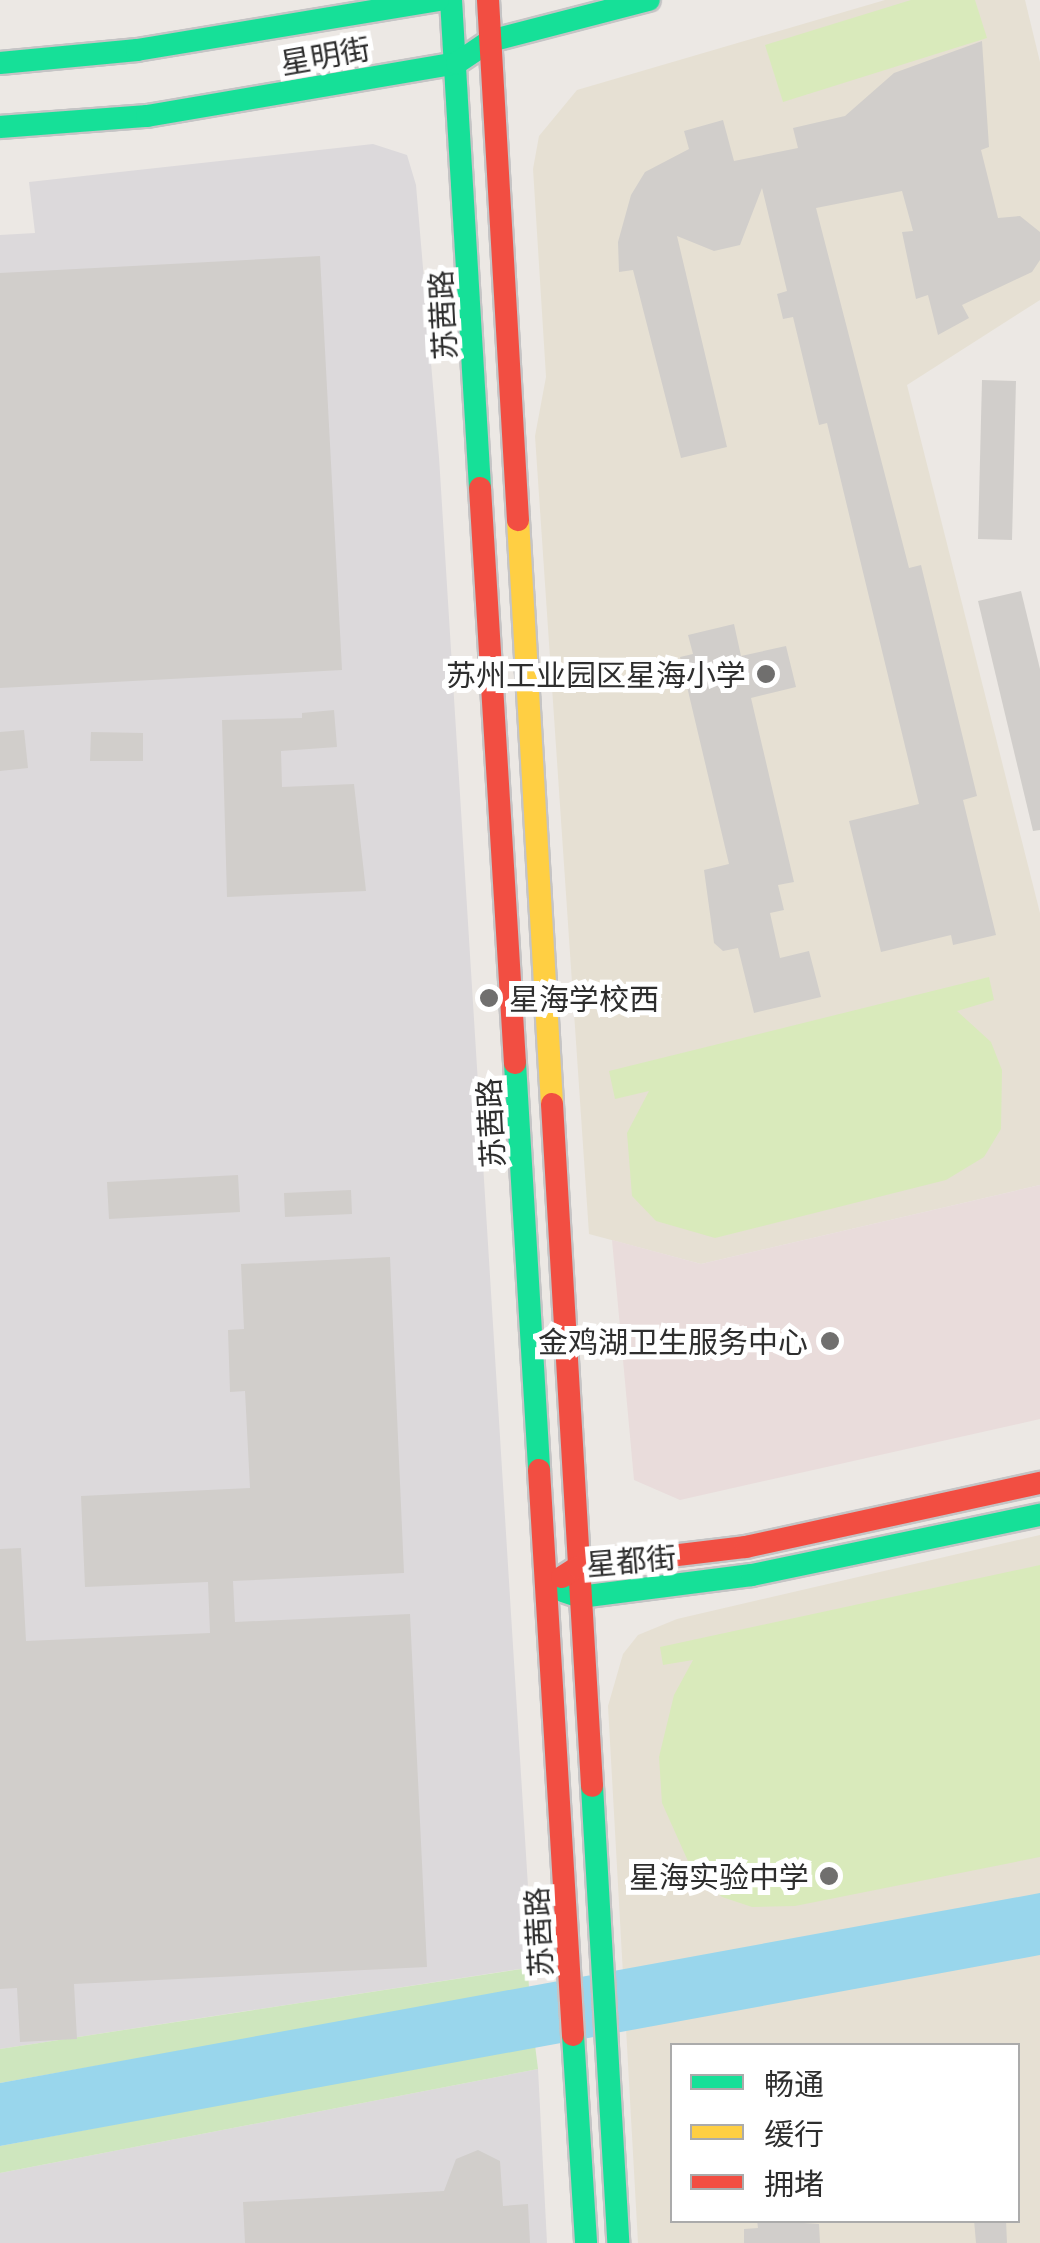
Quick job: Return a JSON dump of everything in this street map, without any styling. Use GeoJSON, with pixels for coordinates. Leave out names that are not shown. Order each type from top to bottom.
{"type":"FeatureCollection","features":[{"type":"Feature","properties":{"kind":"main road","name":"星明街"},"geometry":{"type":"LineString","coordinates":[[0,63],[155,47],[438,0]]}},
{"type":"Feature","properties":{"kind":"main road","name":"苏茜路"},"geometry":{"type":"LineString","coordinates":[[451,0],[586,2243]]}},
{"type":"Feature","properties":{"kind":"main road","name":"苏茜路"},"geometry":{"type":"LineString","coordinates":[[488,0],[618,2243]]}},
{"type":"Feature","properties":{"kind":"main road","name":"星明街"},"geometry":{"type":"LineString","coordinates":[[0,127],[147,116],[457,63],[490,40],[649,0]]}},
{"type":"Feature","properties":{"kind":"main road","name":"星都街"},"geometry":{"type":"LineString","coordinates":[[548,1585],[578,1568],[746,1548],[1040,1482]]}},
{"type":"Feature","properties":{"kind":"main road","name":"星都街"},"geometry":{"type":"LineString","coordinates":[[548,1585],[580,1598],[752,1575],[1040,1514]]}},
{"type":"Feature","properties":{"kind":"shaded area","name":"苏州工业园区星海小学"},"geometry":{"type":"Polygon","coordinates":[[[885,0],[1025,0],[1040,62],[1040,300],[907,385],[1040,913],[1040,1185],[701,1264],[589,1234],[535,436],[546,377],[533,169],[539,136],[577,90],[885,0]]]}},
{"type":"Feature","properties":{"kind":"shaded area"},"geometry":{"type":"Polygon","coordinates":[[[373,144],[407,155],[416,185],[439,457],[533,1967],[0,2049],[0,235],[35,233],[29,182],[373,144]]]}},
{"type":"Feature","properties":{"kind":"shaded area","name":"金鸡湖卫生服务中心"},"geometry":{"type":"Polygon","coordinates":[[[1040,1185],[1040,1419],[680,1500],[634,1480],[612,1240],[701,1264],[1040,1185]]]}},
{"type":"Feature","properties":{"kind":"shaded area","name":"星海实验中学"},"geometry":{"type":"Polygon","coordinates":[[[1040,1535],[1040,2243],[638,2243],[608,1706],[623,1654],[638,1635],[677,1619],[1040,1535]]]}},
{"type":"Feature","properties":{"kind":"shaded area"},"geometry":{"type":"Polygon","coordinates":[[[538,2069],[547,2243],[0,2243],[0,2173],[538,2069]]]}},
{"type":"Feature","properties":{"kind":"green space"},"geometry":{"type":"Polygon","coordinates":[[[911,0],[975,0],[987,38],[783,102],[765,45],[911,0]]]}},
{"type":"Feature","properties":{"kind":"green space"},"geometry":{"type":"Polygon","coordinates":[[[989,977],[994,1000],[957,1011],[991,1042],[1002,1070],[1001,1129],[984,1157],[946,1180],[715,1238],[656,1221],[632,1196],[627,1133],[649,1091],[615,1099],[609,1071],[989,977]]]}},
{"type":"Feature","properties":{"kind":"green space"},"geometry":{"type":"Polygon","coordinates":[[[1040,1565],[1040,1857],[795,1906],[752,1907],[722,1897],[692,1870],[662,1803],[659,1757],[674,1695],[693,1660],[663,1665],[660,1647],[1040,1565]]]}},
{"type":"Feature","properties":{"kind":"green space"},"geometry":{"type":"Polygon","coordinates":[[[528,1968],[529,1989],[0,2083],[0,2049],[528,1968]]]}},
{"type":"Feature","properties":{"kind":"green space"},"geometry":{"type":"Polygon","coordinates":[[[535,2045],[538,2069],[0,2173],[0,2146],[535,2045]]]}},
{"type":"Feature","properties":{"kind":"water"},"geometry":{"type":"Polygon","coordinates":[[[1040,1893],[1040,1955],[0,2146],[0,2083],[1040,1893]]]}},
{"type":"Feature","properties":{"kind":"building"},"geometry":{"type":"Polygon","coordinates":[[[982,41],[989,147],[981,150],[998,218],[1020,216],[1040,232],[1040,260],[1032,272],[962,305],[969,318],[938,335],[928,295],[916,299],[902,232],[913,231],[902,191],[816,208],[909,568],[921,565],[977,796],[963,800],[996,935],[953,945],[951,935],[881,952],[849,821],[919,804],[827,423],[819,425],[793,317],[783,319],[777,294],[787,291],[762,188],[740,245],[714,251],[677,236],[727,447],[681,458],[633,270],[619,272],[618,242],[631,195],[645,172],[689,149],[684,131],[723,120],[734,161],[798,148],[793,128],[845,116],[894,73],[982,41]]]}},
{"type":"Feature","properties":{"kind":"building"},"geometry":{"type":"Polygon","coordinates":[[[320,256],[342,670],[0,688],[0,273],[320,256]]]}},
{"type":"Feature","properties":{"kind":"building"},"geometry":{"type":"Polygon","coordinates":[[[982,380],[1016,381],[1012,540],[978,539],[982,380]]]}},
{"type":"Feature","properties":{"kind":"building"},"geometry":{"type":"Polygon","coordinates":[[[1021,591],[1040,669],[1040,830],[1033,831],[978,601],[1021,591]]]}},
{"type":"Feature","properties":{"kind":"building"},"geometry":{"type":"Polygon","coordinates":[[[734,624],[741,656],[786,646],[796,687],[751,698],[794,882],[778,885],[784,910],[770,913],[780,958],[809,951],[821,997],[754,1013],[738,948],[723,951],[714,943],[704,870],[729,864],[680,657],[693,654],[688,635],[734,624]]]}},
{"type":"Feature","properties":{"kind":"building"},"geometry":{"type":"Polygon","coordinates":[[[334,710],[337,747],[281,751],[282,787],[354,784],[366,891],[227,897],[222,720],[302,718],[302,713],[334,710]]]}},
{"type":"Feature","properties":{"kind":"building"},"geometry":{"type":"Polygon","coordinates":[[[24,730],[28,768],[0,771],[0,732],[24,730]]]}},
{"type":"Feature","properties":{"kind":"building"},"geometry":{"type":"Polygon","coordinates":[[[91,732],[143,733],[143,761],[90,761],[91,732]]]}},
{"type":"Feature","properties":{"kind":"building"},"geometry":{"type":"Polygon","coordinates":[[[238,1175],[240,1212],[109,1219],[107,1182],[238,1175]]]}},
{"type":"Feature","properties":{"kind":"building"},"geometry":{"type":"Polygon","coordinates":[[[351,1190],[352,1214],[285,1217],[284,1193],[351,1190]]]}},
{"type":"Feature","properties":{"kind":"building"},"geometry":{"type":"Polygon","coordinates":[[[390,1257],[404,1573],[233,1581],[235,1622],[410,1614],[427,1967],[74,1984],[77,2039],[20,2042],[17,1988],[0,1989],[0,1549],[21,1548],[26,1641],[210,1633],[208,1582],[85,1587],[81,1496],[250,1488],[245,1391],[230,1392],[228,1330],[244,1329],[241,1264],[390,1257]]]}},
{"type":"Feature","properties":{"kind":"building"},"geometry":{"type":"Polygon","coordinates":[[[478,2150],[500,2161],[503,2206],[528,2204],[530,2243],[245,2243],[243,2202],[444,2191],[456,2159],[478,2150]]]}},
{"type":"Feature","properties":{"kind":"building"},"geometry":{"type":"Polygon","coordinates":[[[757,2223],[819,2224],[820,2243],[744,2243],[744,2229],[758,2228],[757,2223]]]}},
{"type":"Feature","properties":{"kind":"building"},"geometry":{"type":"Polygon","coordinates":[[[974,2223],[1006,2223],[1007,2243],[976,2243],[974,2223]]]}},
{"type":"Feature","properties":{"kind":"traffic: fast"},"geometry":{"type":"LineString","coordinates":[[0,63],[137,50],[438,0]]}},
{"type":"Feature","properties":{"kind":"traffic: fast"},"geometry":{"type":"LineString","coordinates":[[451,0],[480,488]]}},
{"type":"Feature","properties":{"kind":"traffic: fast"},"geometry":{"type":"LineString","coordinates":[[0,127],[147,116],[457,63],[490,41],[649,0]]}},
{"type":"Feature","properties":{"kind":"traffic: fast"},"geometry":{"type":"LineString","coordinates":[[515,1063],[539,1470]]}},
{"type":"Feature","properties":{"kind":"traffic: fast"},"geometry":{"type":"LineString","coordinates":[[563,1591],[580,1597],[752,1575],[1040,1515]]}},
{"type":"Feature","properties":{"kind":"traffic: fast"},"geometry":{"type":"LineString","coordinates":[[592,1786],[618,2243]]}},
{"type":"Feature","properties":{"kind":"traffic: fast"},"geometry":{"type":"LineString","coordinates":[[573,2035],[586,2243]]}},
{"type":"Feature","properties":{"kind":"traffic: slow"},"geometry":{"type":"LineString","coordinates":[[518,520],[552,1104]]}},
{"type":"Feature","properties":{"kind":"traffic: jam"},"geometry":{"type":"LineString","coordinates":[[488,0],[518,520]]}},
{"type":"Feature","properties":{"kind":"traffic: jam"},"geometry":{"type":"LineString","coordinates":[[480,488],[515,1063]]}},
{"type":"Feature","properties":{"kind":"traffic: jam"},"geometry":{"type":"LineString","coordinates":[[552,1104],[592,1786]]}},
{"type":"Feature","properties":{"kind":"traffic: jam"},"geometry":{"type":"LineString","coordinates":[[539,1470],[573,2035]]}},
{"type":"Feature","properties":{"kind":"traffic: jam"},"geometry":{"type":"LineString","coordinates":[[562,1577],[578,1567],[746,1547],[1040,1483]]}},
{"type":"Feature","properties":{"kind":"place","name":"苏州工业园区星海小学"},"geometry":{"type":"Point","coordinates":[766,674]}},
{"type":"Feature","properties":{"kind":"place","name":"星海学校西"},"geometry":{"type":"Point","coordinates":[489,998]}},
{"type":"Feature","properties":{"kind":"place","name":"金鸡湖卫生服务中心"},"geometry":{"type":"Point","coordinates":[830,1341]}},
{"type":"Feature","properties":{"kind":"place","name":"星海实验中学"},"geometry":{"type":"Point","coordinates":[829,1876]}}]}
